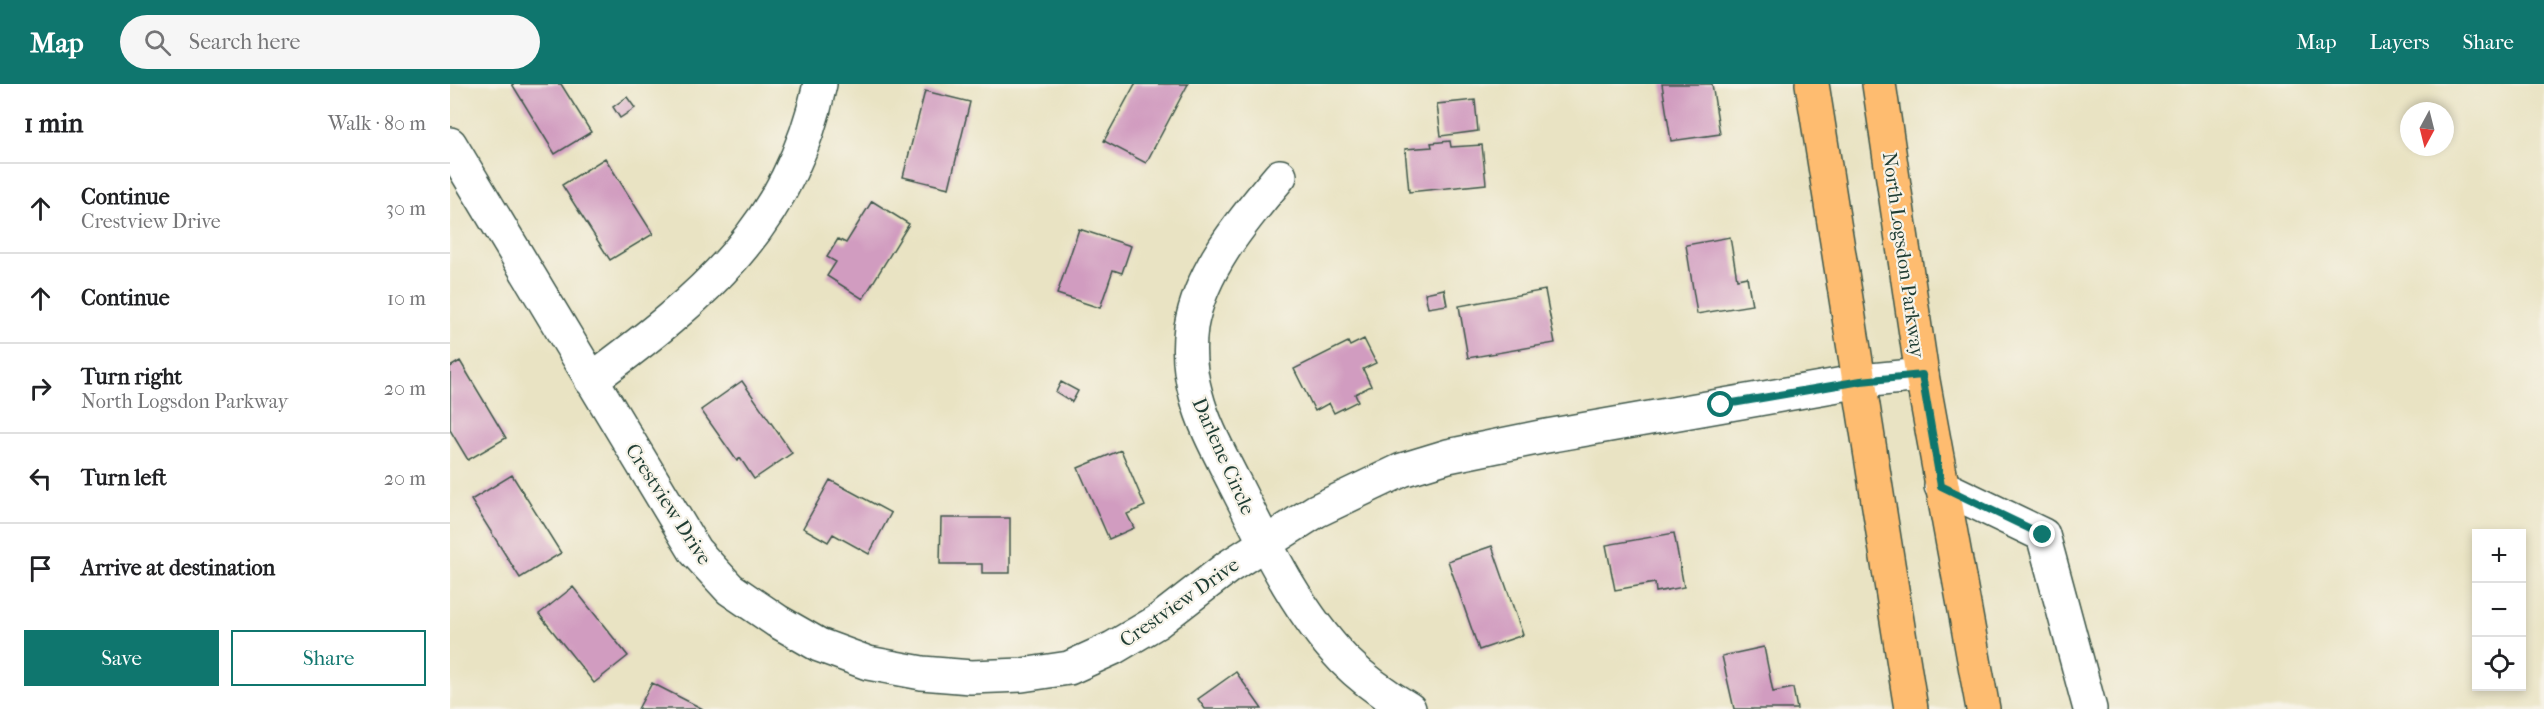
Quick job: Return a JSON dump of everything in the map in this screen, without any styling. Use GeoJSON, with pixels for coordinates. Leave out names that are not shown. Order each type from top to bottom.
{"type":"FeatureCollection","features":[{"type":"Feature","properties":{"kind":"main road"},"geometry":{"type":"LineString","coordinates":[[1812,84],[1861,381],[1911,709]]}},
{"type":"Feature","properties":{"kind":"main road","name":"North Logsdon Parkway"},"geometry":{"type":"LineString","coordinates":[[1879,84],[1922,375],[1983,709]]}},
{"type":"Feature","properties":{"kind":"street"},"geometry":{"type":"LineString","coordinates":[[591,380],[690,302],[745,246],[770,211],[790,172],[807,130],[820,84]]}},
{"type":"Feature","properties":{"kind":"street","name":"Crestview Drive"},"geometry":{"type":"LineString","coordinates":[[450,144],[695,551],[730,589],[777,621],[819,645],[868,663],[922,673],[971,677],[1022,675],[1069,668],[1113,648],[1156,622],[1228,567],[1316,511],[1402,470],[1448,456],[1540,437],[1861,381],[1922,375]]}},
{"type":"Feature","properties":{"kind":"street","name":"Darlene Circle"},"geometry":{"type":"LineString","coordinates":[[1280,176],[1249,214],[1213,266],[1199,296],[1191,328],[1190,362],[1196,394],[1206,425],[1265,544],[1303,607],[1343,659],[1368,682],[1409,709]]}},
{"type":"Feature","properties":{"kind":"street"},"geometry":{"type":"LineString","coordinates":[[1941,486],[2043,535],[2090,709]]}},
{"type":"Feature","properties":{"kind":"building"},"geometry":{"type":"Polygon","coordinates":[[[512,84],[561,84],[591,132],[555,154],[512,84]]]}},
{"type":"Feature","properties":{"kind":"building"},"geometry":{"type":"Polygon","coordinates":[[[1135,84],[1188,84],[1146,163],[1104,141],[1135,84]]]}},
{"type":"Feature","properties":{"kind":"building"},"geometry":{"type":"Polygon","coordinates":[[[1662,84],[1712,84],[1720,134],[1671,141],[1662,84]]]}},
{"type":"Feature","properties":{"kind":"building"},"geometry":{"type":"Polygon","coordinates":[[[925,91],[970,102],[949,188],[903,177],[925,91]]]}},
{"type":"Feature","properties":{"kind":"building"},"geometry":{"type":"Polygon","coordinates":[[[627,97],[635,108],[620,118],[613,107],[627,97]]]}},
{"type":"Feature","properties":{"kind":"building"},"geometry":{"type":"Polygon","coordinates":[[[1475,100],[1478,131],[1441,136],[1437,104],[1475,100]]]}},
{"type":"Feature","properties":{"kind":"building"},"geometry":{"type":"Polygon","coordinates":[[[1450,141],[1451,147],[1482,145],[1486,184],[1409,192],[1405,149],[1432,147],[1431,143],[1450,141]]]}},
{"type":"Feature","properties":{"kind":"building"},"geometry":{"type":"Polygon","coordinates":[[[605,158],[653,234],[610,260],[562,185],[605,158]]]}},
{"type":"Feature","properties":{"kind":"building"},"geometry":{"type":"Polygon","coordinates":[[[872,201],[909,224],[863,299],[827,276],[836,262],[827,257],[838,239],[846,243],[872,201]]]}},
{"type":"Feature","properties":{"kind":"building"},"geometry":{"type":"Polygon","coordinates":[[[1079,229],[1131,246],[1122,273],[1113,270],[1100,308],[1057,294],[1079,229]]]}},
{"type":"Feature","properties":{"kind":"building"},"geometry":{"type":"Polygon","coordinates":[[[1730,237],[1737,279],[1747,277],[1752,305],[1697,314],[1686,245],[1730,237]]]}},
{"type":"Feature","properties":{"kind":"building"},"geometry":{"type":"Polygon","coordinates":[[[1444,289],[1447,305],[1428,308],[1425,293],[1444,289]]]}},
{"type":"Feature","properties":{"kind":"building"},"geometry":{"type":"Polygon","coordinates":[[[1545,290],[1555,343],[1468,358],[1459,306],[1545,290]]]}},
{"type":"Feature","properties":{"kind":"building"},"geometry":{"type":"Polygon","coordinates":[[[1364,339],[1376,363],[1363,369],[1371,386],[1355,394],[1358,401],[1334,413],[1329,403],[1315,411],[1294,369],[1348,342],[1350,346],[1364,339]]]}},
{"type":"Feature","properties":{"kind":"building"},"geometry":{"type":"Polygon","coordinates":[[[460,361],[506,438],[468,460],[450,430],[450,367],[460,361]]]}},
{"type":"Feature","properties":{"kind":"building"},"geometry":{"type":"Polygon","coordinates":[[[742,381],[792,453],[754,479],[740,458],[737,461],[701,410],[742,381]]]}},
{"type":"Feature","properties":{"kind":"building"},"geometry":{"type":"Polygon","coordinates":[[[1061,382],[1078,391],[1072,402],[1056,392],[1061,382]]]}},
{"type":"Feature","properties":{"kind":"building"},"geometry":{"type":"Polygon","coordinates":[[[1121,450],[1145,506],[1127,514],[1134,528],[1109,539],[1078,468],[1121,450]]]}},
{"type":"Feature","properties":{"kind":"building"},"geometry":{"type":"Polygon","coordinates":[[[512,475],[561,553],[520,578],[471,500],[512,475]]]}},
{"type":"Feature","properties":{"kind":"building"},"geometry":{"type":"Polygon","coordinates":[[[830,480],[891,513],[869,554],[833,534],[828,542],[803,528],[830,480]]]}},
{"type":"Feature","properties":{"kind":"building"},"geometry":{"type":"Polygon","coordinates":[[[941,518],[1010,518],[1010,573],[982,573],[982,564],[940,564],[941,518]]]}},
{"type":"Feature","properties":{"kind":"building"},"geometry":{"type":"Polygon","coordinates":[[[1674,533],[1684,587],[1656,592],[1655,583],[1615,590],[1606,545],[1674,533]]]}},
{"type":"Feature","properties":{"kind":"building"},"geometry":{"type":"Polygon","coordinates":[[[1492,546],[1523,635],[1479,650],[1448,561],[1492,546]]]}},
{"type":"Feature","properties":{"kind":"building"},"geometry":{"type":"Polygon","coordinates":[[[573,587],[628,656],[594,683],[539,614],[573,587]]]}},
{"type":"Feature","properties":{"kind":"building"},"geometry":{"type":"Polygon","coordinates":[[[1764,647],[1773,692],[1793,688],[1797,709],[1734,709],[1722,656],[1764,647]]]}},
{"type":"Feature","properties":{"kind":"building"},"geometry":{"type":"Polygon","coordinates":[[[1236,672],[1262,709],[1205,709],[1198,699],[1236,672]]]}},
{"type":"Feature","properties":{"kind":"building"},"geometry":{"type":"Polygon","coordinates":[[[652,683],[703,709],[638,709],[652,683]]]}},
{"type":"Feature","properties":{"kind":"route"},"geometry":{"type":"LineString","coordinates":[[1721,405],[1861,381],[1922,375],[1941,486],[2043,535]]}}]}
